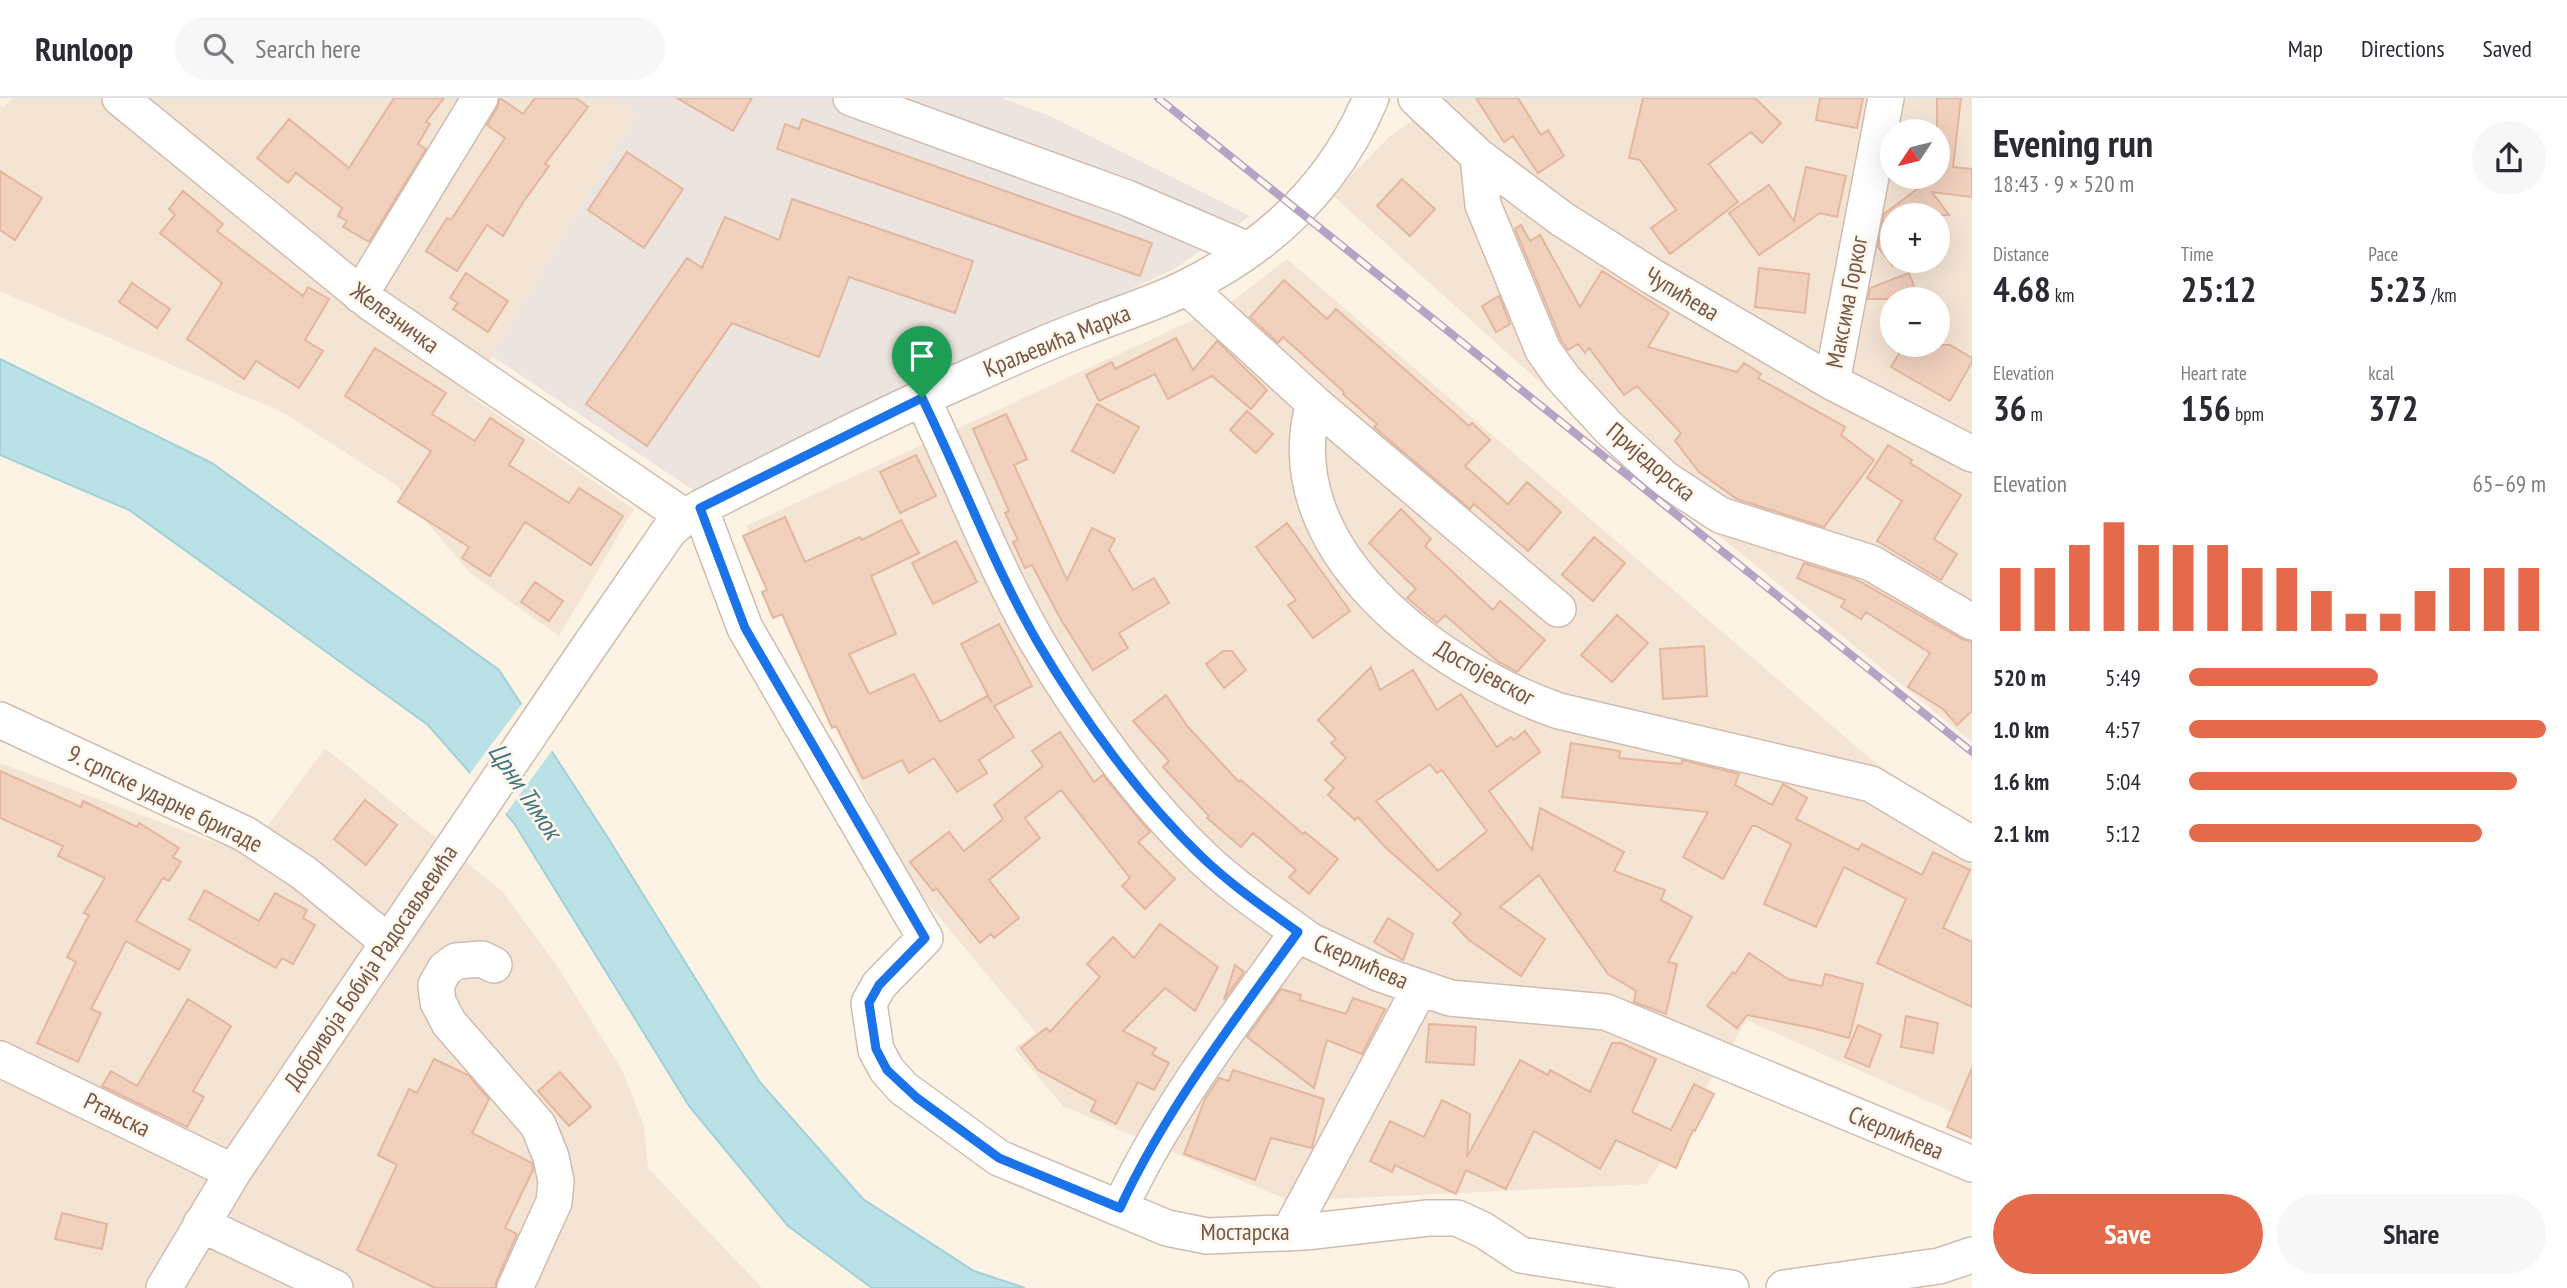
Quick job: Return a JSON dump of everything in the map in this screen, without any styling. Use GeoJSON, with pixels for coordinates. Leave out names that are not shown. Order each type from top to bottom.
{"type":"FeatureCollection","features":[{"type":"Feature","properties":{"kind":"street","name":"Железничка"},"geometry":{"type":"LineString","coordinates":[[120,98],[360,295],[693,512]]}},
{"type":"Feature","properties":{"kind":"street"},"geometry":{"type":"LineString","coordinates":[[360,295],[480,98]]}},
{"type":"Feature","properties":{"kind":"street"},"geometry":{"type":"LineString","coordinates":[[851,98],[1127,198],[1248,250]]}},
{"type":"Feature","properties":{"kind":"street","name":"Краљевића Марка"},"geometry":{"type":"LineString","coordinates":[[586,651],[655,550],[693,512],[922,398],[1187,287],[1248,250],[1281,226],[1322,182],[1349,143],[1371,98]]}},
{"type":"Feature","properties":{"kind":"street","name":"Чупићева"},"geometry":{"type":"LineString","coordinates":[[1416,98],[1478,156],[1562,219],[1642,270],[1832,382],[1972,454]]}},
{"type":"Feature","properties":{"kind":"street","name":"Максима Горког"},"geometry":{"type":"LineString","coordinates":[[1832,382],[1886,98]]}},
{"type":"Feature","properties":{"kind":"street","name":"Приједорска"},"geometry":{"type":"LineString","coordinates":[[1478,156],[1483,205],[1543,350],[1563,378],[1609,428],[1664,478],[1720,515],[1871,563],[1972,622]]}},
{"type":"Feature","properties":{"kind":"street"},"geometry":{"type":"LineString","coordinates":[[1187,287],[1314,403],[1558,609]]}},
{"type":"Feature","properties":{"kind":"street","name":"Скерлићева"},"geometry":{"type":"LineString","coordinates":[[922,398],[1026,620],[1087,719],[1164,817],[1203,859],[1298,932],[1309,940],[1378,973],[1450,998],[1606,1012],[1972,1164]]}},
{"type":"Feature","properties":{"kind":"street","name":"Достојевског"},"geometry":{"type":"LineString","coordinates":[[1314,403],[1306,443],[1308,472],[1325,529],[1365,584],[1389,608],[1426,640],[1459,663],[1525,699],[1559,711],[1871,784],[1972,844]]}},
{"type":"Feature","properties":{"kind":"street","name":"Мостарска"},"geometry":{"type":"LineString","coordinates":[[693,512],[745,628],[925,938],[879,985],[869,1003],[876,1049],[887,1070],[917,1098],[999,1158],[1167,1228],[1208,1236],[1289,1233],[1428,1218],[1457,1218],[1483,1230],[1521,1255],[1731,1288]]}},
{"type":"Feature","properties":{"kind":"street","name":"Добривоја Бобија Радосављевића"},"geometry":{"type":"LineString","coordinates":[[164,1288],[233,1172],[586,651]]}},
{"type":"Feature","properties":{"kind":"street","name":"9. српске ударне бригаде"},"geometry":{"type":"LineString","coordinates":[[0,720],[245,834],[304,873],[388,942]]}},
{"type":"Feature","properties":{"kind":"street"},"geometry":{"type":"LineString","coordinates":[[1120,1208],[1138,1169],[1205,1062],[1298,932]]}},
{"type":"Feature","properties":{"kind":"street"},"geometry":{"type":"LineString","coordinates":[[494,965],[482,959],[456,961],[445,969],[436,985],[438,1002],[449,1023],[538,1125],[551,1157],[556,1181],[554,1202],[515,1288]]}},
{"type":"Feature","properties":{"kind":"street"},"geometry":{"type":"LineString","coordinates":[[1289,1233],[1420,988]]}},
{"type":"Feature","properties":{"kind":"street","name":"Ртањска"},"geometry":{"type":"LineString","coordinates":[[0,1059],[233,1172]]}},
{"type":"Feature","properties":{"kind":"street"},"geometry":{"type":"LineString","coordinates":[[201,1224],[278,1276],[335,1288]]}},
{"type":"Feature","properties":{"kind":"street"},"geometry":{"type":"LineString","coordinates":[[1784,1288],[1939,1266],[1972,1255]]}},
{"type":"Feature","properties":{"kind":"shaded area"},"geometry":{"type":"Polygon","coordinates":[[[13,98],[615,98],[637,115],[469,395],[634,509],[559,636],[470,573],[396,485],[284,413],[0,291],[0,106],[3,107],[13,98]]]}},
{"type":"Feature","properties":{"kind":"shaded area"},"geometry":{"type":"Polygon","coordinates":[[[614,98],[1002,98],[1050,116],[1250,216],[1176,268],[695,491],[492,356],[636,115],[614,98]]]}},
{"type":"Feature","properties":{"kind":"shaded area"},"geometry":{"type":"Polygon","coordinates":[[[1445,98],[1972,98],[1972,742],[1624,458],[1332,195],[1389,137],[1445,98]]]}},
{"type":"Feature","properties":{"kind":"shaded area"},"geometry":{"type":"Polygon","coordinates":[[[1287,259],[1872,760],[1972,829],[1972,1121],[1747,1020],[1647,1184],[1290,1201],[1063,1106],[1014,1048],[1036,1033],[899,869],[746,526],[1230,303],[1287,259]]]}},
{"type":"Feature","properties":{"kind":"shaded area"},"geometry":{"type":"Polygon","coordinates":[[[325,748],[503,892],[559,969],[623,1072],[644,1126],[648,1168],[762,1288],[0,1288],[0,763],[247,854],[325,748]]]}},
{"type":"Feature","properties":{"kind":"water","name":"Црни Тимок"},"geometry":{"type":"Polygon","coordinates":[[[0,359],[212,463],[499,670],[608,838],[759,1081],[863,1199],[974,1271],[1025,1288],[872,1288],[788,1226],[689,1106],[514,823],[428,725],[129,510],[0,455],[0,359]]]}},
{"type":"Feature","properties":{"kind":"pier"},"geometry":{"type":"Polygon","coordinates":[[[524,701],[554,748],[504,816],[468,776],[524,701]]]}},
{"type":"Feature","properties":{"kind":"building"},"geometry":{"type":"Polygon","coordinates":[[[394,98],[444,98],[426,122],[430,124],[418,144],[426,149],[369,242],[343,227],[347,221],[338,216],[342,208],[296,173],[288,183],[257,158],[289,119],[349,168],[394,98]]]}},
{"type":"Feature","properties":{"kind":"building"},"geometry":{"type":"Polygon","coordinates":[[[500,98],[523,114],[535,98],[576,98],[588,107],[545,164],[549,166],[503,236],[487,225],[457,271],[426,251],[447,218],[451,220],[505,138],[487,125],[500,98]]]}},
{"type":"Feature","properties":{"kind":"building"},"geometry":{"type":"Polygon","coordinates":[[[677,98],[752,98],[733,131],[677,98]]]}},
{"type":"Feature","properties":{"kind":"building"},"geometry":{"type":"Polygon","coordinates":[[[1476,98],[1518,98],[1541,135],[1548,130],[1564,156],[1538,173],[1513,136],[1504,142],[1476,98]]]}},
{"type":"Feature","properties":{"kind":"building"},"geometry":{"type":"Polygon","coordinates":[[[1643,98],[1755,98],[1781,123],[1762,143],[1751,132],[1709,164],[1738,202],[1670,254],[1651,228],[1676,210],[1640,160],[1629,158],[1643,98]]]}},
{"type":"Feature","properties":{"kind":"building"},"geometry":{"type":"Polygon","coordinates":[[[1820,98],[1863,98],[1857,128],[1816,120],[1820,98]]]}},
{"type":"Feature","properties":{"kind":"building"},"geometry":{"type":"Polygon","coordinates":[[[1937,98],[1961,98],[1953,167],[1972,169],[1972,197],[1932,192],[1940,203],[1899,203],[1917,189],[1950,189],[1950,119],[1937,119],[1937,98]]]}},
{"type":"Feature","properties":{"kind":"building"},"geometry":{"type":"Polygon","coordinates":[[[802,119],[1152,243],[1140,276],[777,149],[785,124],[799,129],[802,119]]]}},
{"type":"Feature","properties":{"kind":"building"},"geometry":{"type":"Polygon","coordinates":[[[627,152],[683,189],[644,248],[588,210],[627,152]]]}},
{"type":"Feature","properties":{"kind":"building"},"geometry":{"type":"Polygon","coordinates":[[[1806,167],[1846,176],[1837,217],[1820,213],[1759,255],[1729,213],[1769,185],[1794,221],[1806,167]]]}},
{"type":"Feature","properties":{"kind":"building"},"geometry":{"type":"Polygon","coordinates":[[[0,171],[42,198],[15,240],[0,230],[0,171]]]}},
{"type":"Feature","properties":{"kind":"building"},"geometry":{"type":"Polygon","coordinates":[[[1402,179],[1435,209],[1410,236],[1377,206],[1402,179]]]}},
{"type":"Feature","properties":{"kind":"building"},"geometry":{"type":"Polygon","coordinates":[[[183,191],[223,224],[217,231],[303,296],[308,287],[329,299],[305,340],[323,351],[299,388],[256,361],[244,379],[187,339],[222,283],[160,233],[175,215],[169,209],[183,191]]]}},
{"type":"Feature","properties":{"kind":"building"},"geometry":{"type":"Polygon","coordinates":[[[792,199],[973,261],[955,313],[849,277],[819,357],[732,323],[647,446],[586,404],[687,258],[702,268],[725,217],[779,240],[792,199]]]}},
{"type":"Feature","properties":{"kind":"building"},"geometry":{"type":"Polygon","coordinates":[[[1521,225],[1530,241],[1540,235],[1580,307],[1602,271],[1669,313],[1648,347],[1737,372],[1744,363],[1761,374],[1758,378],[1845,427],[1841,435],[1874,460],[1824,527],[1737,499],[1699,472],[1675,441],[1681,433],[1637,386],[1624,395],[1589,348],[1585,353],[1578,344],[1568,350],[1561,340],[1515,229],[1521,225]]]}},
{"type":"Feature","properties":{"kind":"building"},"geometry":{"type":"Polygon","coordinates":[[[1759,268],[1809,274],[1805,313],[1755,307],[1759,268]]]}},
{"type":"Feature","properties":{"kind":"building"},"geometry":{"type":"Polygon","coordinates":[[[466,273],[508,301],[488,332],[453,309],[458,303],[450,298],[466,273]]]}},
{"type":"Feature","properties":{"kind":"building"},"geometry":{"type":"Polygon","coordinates":[[[1909,273],[1914,287],[1880,287],[1880,299],[1868,299],[1870,288],[1909,273]]]}},
{"type":"Feature","properties":{"kind":"building"},"geometry":{"type":"Polygon","coordinates":[[[1284,280],[1327,319],[1336,309],[1469,426],[1472,423],[1490,440],[1465,466],[1508,504],[1527,482],[1561,512],[1528,551],[1474,504],[1470,509],[1374,427],[1377,424],[1283,337],[1278,343],[1250,317],[1284,280]]]}},
{"type":"Feature","properties":{"kind":"building"},"geometry":{"type":"Polygon","coordinates":[[[132,283],[170,309],[157,328],[119,302],[132,283]]]}},
{"type":"Feature","properties":{"kind":"building"},"geometry":{"type":"Polygon","coordinates":[[[1499,296],[1510,324],[1496,332],[1482,306],[1499,296]]]}},
{"type":"Feature","properties":{"kind":"building"},"geometry":{"type":"Polygon","coordinates":[[[1176,338],[1193,370],[1217,341],[1267,390],[1251,409],[1212,376],[1168,399],[1155,374],[1099,401],[1086,375],[1112,362],[1115,369],[1176,338]]]}},
{"type":"Feature","properties":{"kind":"building"},"geometry":{"type":"Polygon","coordinates":[[[1950,345],[1972,358],[1950,401],[1891,367],[1897,357],[1950,357],[1950,345]]]}},
{"type":"Feature","properties":{"kind":"building"},"geometry":{"type":"Polygon","coordinates":[[[375,348],[446,393],[432,414],[475,441],[490,418],[524,440],[509,465],[569,503],[579,488],[623,516],[591,565],[525,522],[490,576],[462,558],[469,547],[398,502],[431,451],[345,396],[375,348]]]}},
{"type":"Feature","properties":{"kind":"building"},"geometry":{"type":"Polygon","coordinates":[[[1097,404],[1139,427],[1114,473],[1072,451],[1097,404]]]}},
{"type":"Feature","properties":{"kind":"building"},"geometry":{"type":"Polygon","coordinates":[[[1247,411],[1273,434],[1256,453],[1230,430],[1247,411]]]}},
{"type":"Feature","properties":{"kind":"building"},"geometry":{"type":"Polygon","coordinates":[[[1006,414],[1027,459],[1014,465],[1067,580],[1092,528],[1115,539],[1109,550],[1133,590],[1154,578],[1169,603],[1119,633],[1128,648],[1093,670],[1060,618],[1032,565],[1025,568],[1013,542],[1018,540],[1005,513],[1009,511],[973,429],[1006,414]]]}},
{"type":"Feature","properties":{"kind":"building"},"geometry":{"type":"Polygon","coordinates":[[[1888,445],[1912,460],[1910,463],[1961,495],[1934,539],[1957,554],[1941,580],[1877,541],[1902,501],[1867,478],[1888,445]]]}},
{"type":"Feature","properties":{"kind":"building"},"geometry":{"type":"Polygon","coordinates":[[[916,455],[936,496],[900,513],[880,472],[916,455]]]}},
{"type":"Feature","properties":{"kind":"building"},"geometry":{"type":"Polygon","coordinates":[[[1401,509],[1431,539],[1425,546],[1493,610],[1500,601],[1545,640],[1517,672],[1497,661],[1445,615],[1437,623],[1407,598],[1416,589],[1369,543],[1401,509]]]}},
{"type":"Feature","properties":{"kind":"building"},"geometry":{"type":"Polygon","coordinates":[[[785,517],[805,562],[860,537],[862,540],[901,520],[919,553],[871,576],[896,634],[849,654],[869,694],[914,674],[940,722],[987,696],[992,703],[961,644],[999,624],[1032,686],[994,706],[1014,737],[979,760],[987,773],[957,792],[934,758],[909,773],[902,760],[863,779],[836,726],[832,728],[782,614],[773,618],[762,592],[767,590],[743,536],[785,517]]]}},
{"type":"Feature","properties":{"kind":"building"},"geometry":{"type":"Polygon","coordinates":[[[1287,523],[1350,611],[1313,638],[1288,605],[1296,600],[1256,547],[1287,523]]]}},
{"type":"Feature","properties":{"kind":"building"},"geometry":{"type":"Polygon","coordinates":[[[1594,537],[1625,563],[1593,601],[1562,575],[1594,537]]]}},
{"type":"Feature","properties":{"kind":"building"},"geometry":{"type":"Polygon","coordinates":[[[956,541],[977,582],[933,604],[912,563],[956,541]]]}},
{"type":"Feature","properties":{"kind":"building"},"geometry":{"type":"Polygon","coordinates":[[[1804,563],[1855,579],[1972,642],[1972,711],[1957,725],[1943,709],[1908,687],[1930,653],[1866,612],[1861,619],[1841,607],[1845,600],[1797,578],[1804,563]]]}},
{"type":"Feature","properties":{"kind":"building"},"geometry":{"type":"Polygon","coordinates":[[[535,582],[563,601],[549,621],[521,602],[535,582]]]}},
{"type":"Feature","properties":{"kind":"building"},"geometry":{"type":"Polygon","coordinates":[[[1617,615],[1648,643],[1612,682],[1581,655],[1617,615]]]}},
{"type":"Feature","properties":{"kind":"building"},"geometry":{"type":"Polygon","coordinates":[[[1704,646],[1707,696],[1663,699],[1660,649],[1704,646]]]}},
{"type":"Feature","properties":{"kind":"building"},"geometry":{"type":"Polygon","coordinates":[[[1223,651],[1232,651],[1246,670],[1224,688],[1206,664],[1223,651]]]}},
{"type":"Feature","properties":{"kind":"building"},"geometry":{"type":"Polygon","coordinates":[[[1371,667],[1380,690],[1413,670],[1437,710],[1461,694],[1497,747],[1511,737],[1514,740],[1525,731],[1540,752],[1489,791],[1532,850],[1540,808],[1624,852],[1614,871],[1665,890],[1661,900],[1692,917],[1668,962],[1677,964],[1666,1014],[1634,1002],[1636,991],[1608,974],[1539,875],[1500,907],[1545,939],[1521,976],[1469,940],[1453,923],[1461,914],[1385,847],[1358,817],[1355,820],[1328,795],[1334,788],[1325,780],[1346,758],[1331,743],[1336,739],[1318,720],[1371,667]],[[1430,764],[1376,801],[1438,871],[1487,831],[1442,770],[1437,773],[1430,764]]]}},
{"type":"Feature","properties":{"kind":"building"},"geometry":{"type":"Polygon","coordinates":[[[1166,695],[1188,727],[1239,782],[1241,780],[1303,834],[1305,832],[1338,859],[1309,894],[1289,877],[1296,870],[1253,833],[1241,847],[1207,818],[1209,816],[1163,767],[1169,761],[1133,721],[1166,695]]]}},
{"type":"Feature","properties":{"kind":"building"},"geometry":{"type":"Polygon","coordinates":[[[1060,732],[1094,782],[1103,775],[1150,832],[1138,842],[1175,879],[1145,909],[1122,886],[1130,878],[1061,790],[1025,818],[1040,838],[989,880],[1019,918],[994,938],[991,934],[980,943],[936,888],[933,891],[910,862],[949,832],[964,851],[1003,819],[994,805],[1043,766],[1032,751],[1060,732]]]}},
{"type":"Feature","properties":{"kind":"building"},"geometry":{"type":"Polygon","coordinates":[[[1571,743],[1620,751],[1619,758],[1682,764],[1682,760],[1739,774],[1735,785],[1772,805],[1783,784],[1807,798],[1796,819],[1858,850],[1862,844],[1922,875],[1933,852],[1970,870],[1943,928],[1972,942],[1972,1007],[1877,963],[1906,899],[1844,867],[1816,927],[1764,904],[1791,844],[1752,826],[1723,879],[1683,857],[1708,812],[1562,797],[1571,743]]]}},
{"type":"Feature","properties":{"kind":"building"},"geometry":{"type":"Polygon","coordinates":[[[0,771],[81,807],[83,801],[137,827],[139,823],[179,848],[173,857],[181,862],[169,881],[163,878],[136,921],[190,950],[179,970],[126,941],[91,1009],[101,1013],[78,1062],[37,1043],[76,962],[67,957],[89,915],[84,913],[105,878],[58,856],[63,846],[0,818],[0,771]]]}},
{"type":"Feature","properties":{"kind":"building"},"geometry":{"type":"Polygon","coordinates":[[[365,800],[397,825],[366,865],[334,839],[365,800]]]}},
{"type":"Feature","properties":{"kind":"building"},"geometry":{"type":"Polygon","coordinates":[[[205,890],[259,921],[275,893],[307,910],[303,918],[315,925],[293,964],[282,958],[276,968],[189,919],[205,890]]]}},
{"type":"Feature","properties":{"kind":"building"},"geometry":{"type":"Polygon","coordinates":[[[1388,918],[1413,934],[1403,960],[1374,942],[1388,918]]]}},
{"type":"Feature","properties":{"kind":"building"},"geometry":{"type":"Polygon","coordinates":[[[1160,924],[1218,967],[1195,1011],[1165,988],[1123,1031],[1156,1048],[1152,1054],[1169,1063],[1154,1090],[1138,1082],[1116,1124],[1091,1111],[1096,1101],[1038,1070],[1021,1048],[1046,1028],[1050,1032],[1100,977],[1087,964],[1113,937],[1134,958],[1160,924]]]}},
{"type":"Feature","properties":{"kind":"building"},"geometry":{"type":"Polygon","coordinates":[[[1749,953],[1788,979],[1822,986],[1825,974],[1863,984],[1849,1038],[1747,1015],[1737,1028],[1707,1006],[1749,953]]]}},
{"type":"Feature","properties":{"kind":"building"},"geometry":{"type":"Polygon","coordinates":[[[1235,965],[1244,972],[1224,1000],[1235,965]]]}},
{"type":"Feature","properties":{"kind":"building"},"geometry":{"type":"Polygon","coordinates":[[[1281,989],[1301,995],[1300,1000],[1346,1014],[1353,998],[1385,1009],[1362,1054],[1327,1040],[1314,1088],[1247,1037],[1281,989]]]}},
{"type":"Feature","properties":{"kind":"building"},"geometry":{"type":"Polygon","coordinates":[[[188,999],[231,1026],[193,1091],[204,1097],[187,1127],[102,1086],[111,1071],[137,1086],[188,999]]]}},
{"type":"Feature","properties":{"kind":"building"},"geometry":{"type":"Polygon","coordinates":[[[1906,1016],[1938,1023],[1933,1053],[1901,1047],[1906,1016]]]}},
{"type":"Feature","properties":{"kind":"building"},"geometry":{"type":"Polygon","coordinates":[[[1429,1024],[1476,1027],[1474,1065],[1426,1062],[1429,1024]]]}},
{"type":"Feature","properties":{"kind":"building"},"geometry":{"type":"Polygon","coordinates":[[[1858,1025],[1881,1035],[1869,1067],[1845,1057],[1858,1025]]]}},
{"type":"Feature","properties":{"kind":"building"},"geometry":{"type":"Polygon","coordinates":[[[1612,1043],[1621,1043],[1656,1059],[1632,1112],[1671,1130],[1694,1084],[1714,1094],[1695,1131],[1693,1130],[1676,1168],[1616,1140],[1600,1169],[1534,1131],[1506,1189],[1466,1170],[1456,1194],[1395,1165],[1392,1172],[1370,1161],[1390,1121],[1424,1137],[1442,1100],[1470,1114],[1467,1157],[1520,1060],[1548,1075],[1550,1070],[1590,1092],[1612,1043]]]}},
{"type":"Feature","properties":{"kind":"building"},"geometry":{"type":"Polygon","coordinates":[[[434,1059],[468,1075],[489,1099],[472,1133],[532,1163],[533,1170],[505,1228],[517,1234],[495,1288],[435,1288],[357,1250],[397,1165],[378,1155],[409,1089],[417,1093],[434,1059]]]}},
{"type":"Feature","properties":{"kind":"building"},"geometry":{"type":"Polygon","coordinates":[[[1972,1068],[1972,1138],[1947,1127],[1972,1068]]]}},
{"type":"Feature","properties":{"kind":"building"},"geometry":{"type":"Polygon","coordinates":[[[1233,1070],[1324,1099],[1312,1148],[1271,1138],[1255,1180],[1184,1154],[1205,1099],[1219,1078],[1229,1081],[1233,1070]]]}},
{"type":"Feature","properties":{"kind":"building"},"geometry":{"type":"Polygon","coordinates":[[[560,1072],[591,1107],[569,1126],[538,1091],[560,1072]]]}},
{"type":"Feature","properties":{"kind":"building"},"geometry":{"type":"Polygon","coordinates":[[[62,1213],[107,1224],[102,1249],[55,1239],[62,1213]]]}},
{"type":"Feature","properties":{"kind":"railway"},"geometry":{"type":"LineString","coordinates":[[1158,98],[1972,752]]}},
{"type":"Feature","properties":{"kind":"route"},"geometry":{"type":"LineString","coordinates":[[922,398],[998,564],[1038,642],[1087,719],[1172,827],[1203,859],[1298,932],[1205,1062],[1138,1169],[1120,1208],[999,1158],[903,1088],[887,1070],[876,1049],[869,1003],[879,985],[925,938],[745,628],[700,508],[922,398]]}}]}
